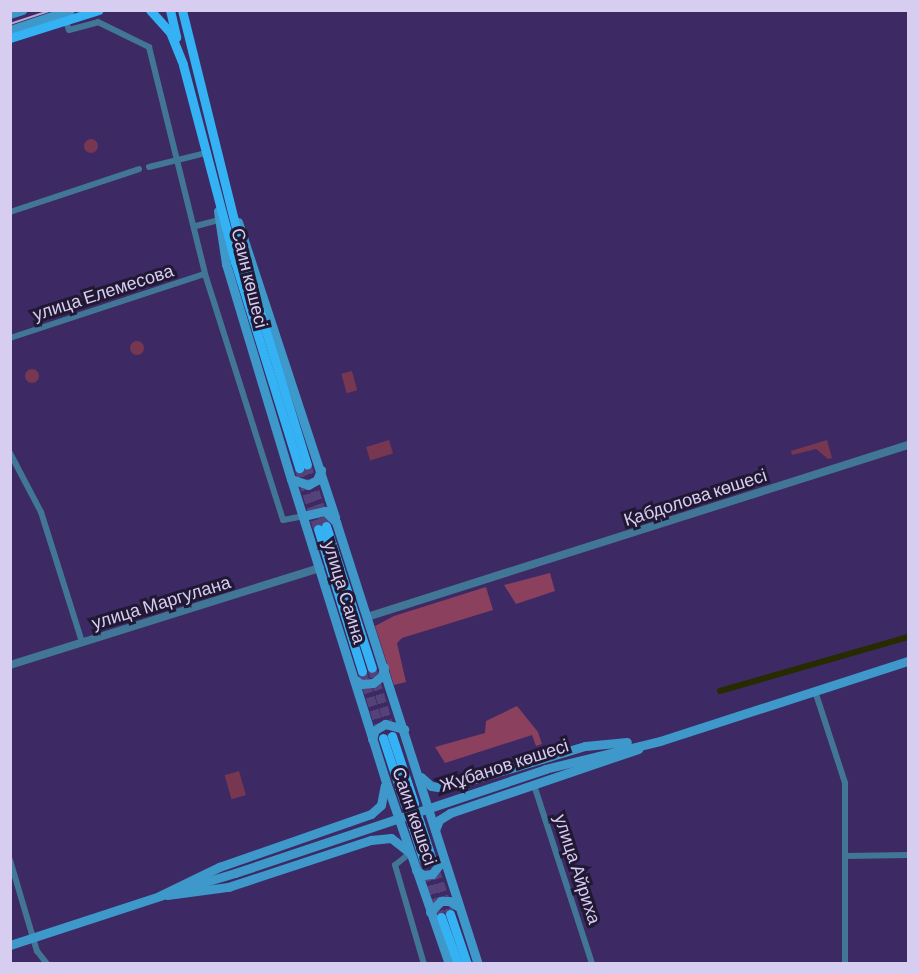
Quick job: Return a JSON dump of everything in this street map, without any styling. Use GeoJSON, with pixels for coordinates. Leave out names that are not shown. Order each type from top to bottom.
{"type":"FeatureCollection","features":[{"type":"Feature","properties":{"kind":"main road"},"geometry":{"type":"LineString","coordinates":[[10,14],[22,10]]}},
{"type":"Feature","properties":{"kind":"main road"},"geometry":{"type":"LineString","coordinates":[[10,30],[70,10]]}},
{"type":"Feature","properties":{"kind":"main road"},"geometry":{"type":"LineString","coordinates":[[10,38],[99,10]]}},
{"type":"Feature","properties":{"kind":"main road"},"geometry":{"type":"LineString","coordinates":[[150,10],[170,32],[183,65]]}},
{"type":"Feature","properties":{"kind":"main road"},"geometry":{"type":"LineString","coordinates":[[170,10],[215,188]]}},
{"type":"Feature","properties":{"kind":"main road","name":"Саин көшесі"},"geometry":{"type":"LineString","coordinates":[[182,10],[230,204],[303,467],[215,188]]}},
{"type":"Feature","properties":{"kind":"main road"},"geometry":{"type":"LineString","coordinates":[[187,10],[190,47]]}},
{"type":"Feature","properties":{"kind":"main road","name":"Саин көшесі"},"geometry":{"type":"LineString","coordinates":[[215,188],[226,264],[303,516]]}},
{"type":"Feature","properties":{"kind":"main road","name":"Саин көшесі"},"geometry":{"type":"LineString","coordinates":[[230,204],[321,470],[478,963]]}},
{"type":"Feature","properties":{"kind":"main road"},"geometry":{"type":"LineString","coordinates":[[291,479],[308,485],[318,480],[321,470]]}},
{"type":"Feature","properties":{"kind":"main road"},"geometry":{"type":"LineString","coordinates":[[303,516],[326,511],[336,522]]}},
{"type":"Feature","properties":{"kind":"main road","name":"улица Саина"},"geometry":{"type":"LineString","coordinates":[[303,516],[354,679]]}},
{"type":"Feature","properties":{"kind":"main road"},"geometry":{"type":"LineString","coordinates":[[322,527],[367,669]]}},
{"type":"Feature","properties":{"kind":"main road","name":"Жұбанов көшесі"},"geometry":{"type":"LineString","coordinates":[[10,945],[235,873],[545,769],[660,741],[909,661]]}},
{"type":"Feature","properties":{"kind":"main road"},"geometry":{"type":"LineString","coordinates":[[354,679],[361,684],[373,683],[382,676],[384,665]]}},
{"type":"Feature","properties":{"kind":"main road","name":"Саин көшесі"},"geometry":{"type":"LineString","coordinates":[[354,679],[372,740],[448,963]]}},
{"type":"Feature","properties":{"kind":"main road"},"geometry":{"type":"LineString","coordinates":[[372,740],[375,730],[385,724],[404,729]]}},
{"type":"Feature","properties":{"kind":"main road","name":"Саин көшесі"},"geometry":{"type":"LineString","coordinates":[[388,737],[409,804]]}},
{"type":"Feature","properties":{"kind":"main road"},"geometry":{"type":"LineString","coordinates":[[418,774],[431,786],[446,788],[585,746],[660,741]]}},
{"type":"Feature","properties":{"kind":"main road"},"geometry":{"type":"LineString","coordinates":[[435,830],[444,815],[660,741]]}},
{"type":"Feature","properties":{"kind":"main road"},"geometry":{"type":"LineString","coordinates":[[159,896],[219,867],[370,814],[384,798],[385,779]]}},
{"type":"Feature","properties":{"kind":"main road","name":"Саин көшесі"},"geometry":{"type":"LineString","coordinates":[[414,818],[427,858]]}},
{"type":"Feature","properties":{"kind":"main road"},"geometry":{"type":"LineString","coordinates":[[159,896],[228,887],[371,840],[391,838],[410,854]]}},
{"type":"Feature","properties":{"kind":"main road"},"geometry":{"type":"LineString","coordinates":[[416,870],[423,875],[432,874],[439,870],[443,858]]}},
{"type":"Feature","properties":{"kind":"main road"},"geometry":{"type":"LineString","coordinates":[[430,912],[432,906],[444,900],[459,908]]}},
{"type":"Feature","properties":{"kind":"main road"},"geometry":{"type":"LineString","coordinates":[[458,963],[446,915],[468,963]]}},
{"type":"Feature","properties":{"kind":"street"},"geometry":{"type":"LineString","coordinates":[[66,21],[69,30],[98,22],[149,47],[180,159],[205,274],[283,520],[303,516]]}},
{"type":"Feature","properties":{"kind":"street"},"geometry":{"type":"LineString","coordinates":[[149,166],[206,153]]}},
{"type":"Feature","properties":{"kind":"street"},"geometry":{"type":"LineString","coordinates":[[10,212],[139,170]]}},
{"type":"Feature","properties":{"kind":"street"},"geometry":{"type":"LineString","coordinates":[[196,226],[219,220]]}},
{"type":"Feature","properties":{"kind":"street","name":"улица Елемесова"},"geometry":{"type":"LineString","coordinates":[[10,338],[205,274]]}},
{"type":"Feature","properties":{"kind":"street","name":"Қабдолова көшесі"},"geometry":{"type":"LineString","coordinates":[[367,617],[909,445]]}},
{"type":"Feature","properties":{"kind":"street"},"geometry":{"type":"LineString","coordinates":[[10,453],[41,512],[82,642]]}},
{"type":"Feature","properties":{"kind":"street","name":"улица Маргулана"},"geometry":{"type":"LineString","coordinates":[[10,665],[320,568]]}},
{"type":"Feature","properties":{"kind":"street"},"geometry":{"type":"LineString","coordinates":[[815,691],[845,783],[845,963]]}},
{"type":"Feature","properties":{"kind":"street","name":"улица Айриха"},"geometry":{"type":"LineString","coordinates":[[534,785],[592,963]]}},
{"type":"Feature","properties":{"kind":"street"},"geometry":{"type":"LineString","coordinates":[[410,854],[395,865],[424,963]]}},
{"type":"Feature","properties":{"kind":"street"},"geometry":{"type":"LineString","coordinates":[[846,856],[909,855]]}},
{"type":"Feature","properties":{"kind":"street"},"geometry":{"type":"LineString","coordinates":[[10,860],[34,937],[47,963]]}},
{"type":"Feature","properties":{"kind":"shaded area"},"geometry":{"type":"Polygon","coordinates":[[[91,139],[96,141],[98,146],[96,151],[91,153],[86,151],[84,146],[86,141],[91,139]]]}},
{"type":"Feature","properties":{"kind":"shaded area"},"geometry":{"type":"Polygon","coordinates":[[[137,341],[142,343],[144,348],[142,353],[137,355],[132,353],[130,348],[132,343],[137,341]]]}},
{"type":"Feature","properties":{"kind":"shaded area"},"geometry":{"type":"Polygon","coordinates":[[[29,369],[35,369],[39,376],[35,383],[29,383],[25,379],[25,373],[29,369]]]}},
{"type":"Feature","properties":{"kind":"shaded area"},"geometry":{"type":"Polygon","coordinates":[[[352,371],[357,390],[347,393],[341,374],[352,371]]]}},
{"type":"Feature","properties":{"kind":"shaded area"},"geometry":{"type":"Polygon","coordinates":[[[389,440],[393,453],[370,460],[366,447],[389,440]]]}},
{"type":"Feature","properties":{"kind":"shaded area"},"geometry":{"type":"Polygon","coordinates":[[[827,440],[832,458],[828,459],[816,449],[792,455],[791,451],[827,440]]]}},
{"type":"Feature","properties":{"kind":"shaded area"},"geometry":{"type":"Polygon","coordinates":[[[550,573],[555,591],[516,604],[504,585],[550,573]]]}},
{"type":"Feature","properties":{"kind":"shaded area"},"geometry":{"type":"Polygon","coordinates":[[[486,587],[493,610],[402,638],[397,643],[406,682],[394,685],[375,626],[394,616],[486,587]]]}},
{"type":"Feature","properties":{"kind":"shaded area"},"geometry":{"type":"Polygon","coordinates":[[[517,706],[538,732],[542,744],[536,746],[532,735],[445,763],[435,747],[485,733],[486,721],[517,706]]]}},
{"type":"Feature","properties":{"kind":"shaded area"},"geometry":{"type":"Polygon","coordinates":[[[239,771],[246,795],[231,799],[225,775],[239,771]]]}},
{"type":"Feature","properties":{"kind":"waterway"},"geometry":{"type":"LineString","coordinates":[[720,691],[908,637]]}},
{"type":"Feature","properties":{"kind":"tunnel"},"geometry":{"type":"LineString","coordinates":[[307,465],[326,526]]}},
{"type":"Feature","properties":{"kind":"tunnel"},"geometry":{"type":"LineString","coordinates":[[299,468],[318,529]]}},
{"type":"Feature","properties":{"kind":"tunnel"},"geometry":{"type":"LineString","coordinates":[[372,668],[392,736]]}},
{"type":"Feature","properties":{"kind":"tunnel"},"geometry":{"type":"LineString","coordinates":[[362,671],[382,735]]}},
{"type":"Feature","properties":{"kind":"tunnel"},"geometry":{"type":"LineString","coordinates":[[431,857],[450,914]]}},
{"type":"Feature","properties":{"kind":"tunnel"},"geometry":{"type":"LineString","coordinates":[[423,859],[441,917]]}},
{"type":"Feature","properties":{"kind":"tram line"},"geometry":{"type":"LineString","coordinates":[[10,24],[52,10]]}}]}
